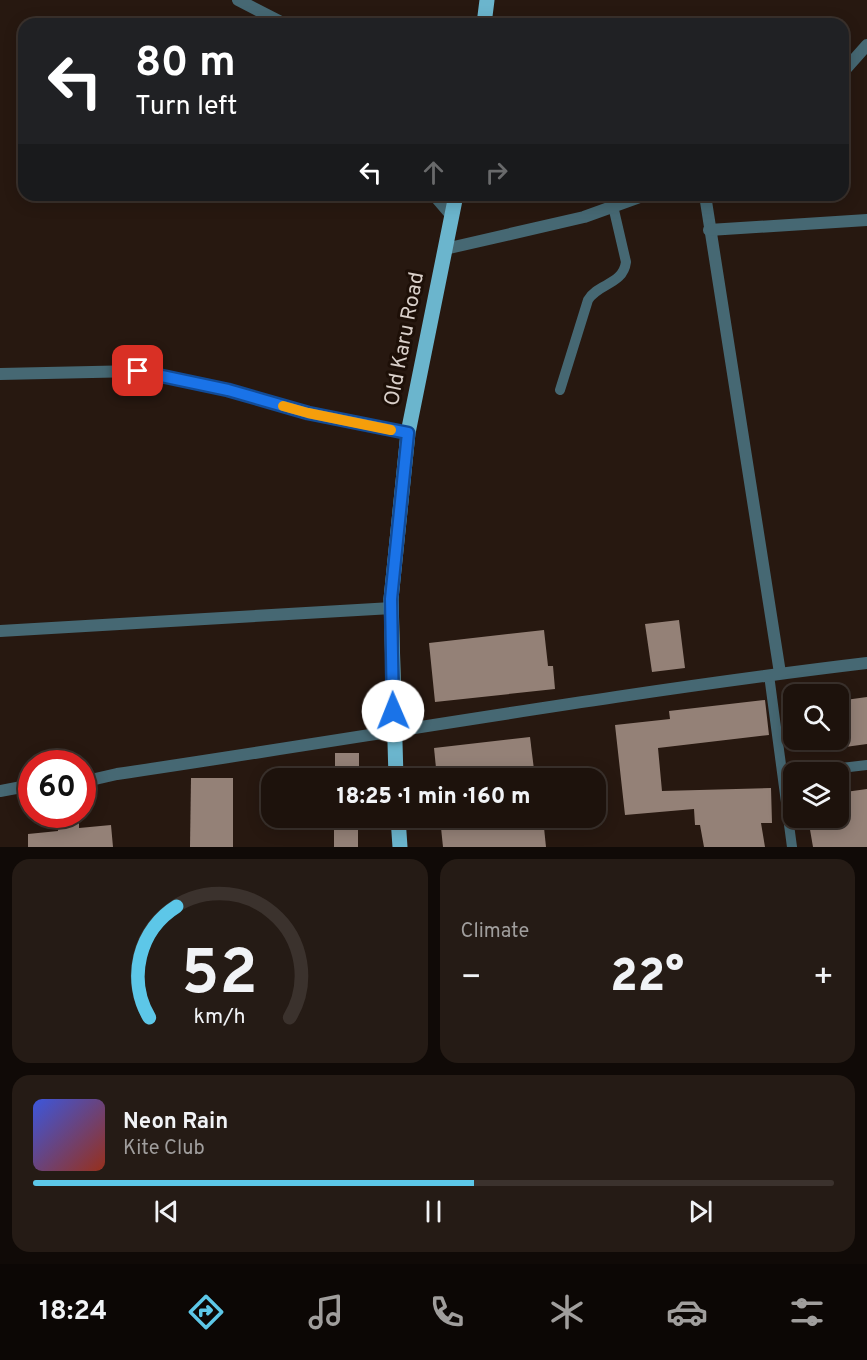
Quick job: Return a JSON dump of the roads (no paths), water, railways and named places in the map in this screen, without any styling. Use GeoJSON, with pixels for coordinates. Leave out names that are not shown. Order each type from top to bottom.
{"type":"FeatureCollection","features":[{"type":"Feature","properties":{"kind":"main road"},"geometry":{"type":"LineString","coordinates":[[485,18],[488,0]]}},
{"type":"Feature","properties":{"kind":"main road","name":"Old Karu Road"},"geometry":{"type":"LineString","coordinates":[[395,768],[392,608],[408,433],[455,201]]}},
{"type":"Feature","properties":{"kind":"main road"},"geometry":{"type":"LineString","coordinates":[[399,828],[400,847]]}},
{"type":"Feature","properties":{"kind":"street"},"geometry":{"type":"LineString","coordinates":[[238,0],[273,18]]}},
{"type":"Feature","properties":{"kind":"street"},"geometry":{"type":"LineString","coordinates":[[849,65],[867,45]]}},
{"type":"Feature","properties":{"kind":"street"},"geometry":{"type":"LineString","coordinates":[[439,201],[452,216]]}},
{"type":"Feature","properties":{"kind":"street"},"geometry":{"type":"LineString","coordinates":[[445,249],[584,217],[628,201]]}},
{"type":"Feature","properties":{"kind":"street"},"geometry":{"type":"LineString","coordinates":[[706,201],[774,674]]}},
{"type":"Feature","properties":{"kind":"street"},"geometry":{"type":"LineString","coordinates":[[709,230],[867,220]]}},
{"type":"Feature","properties":{"kind":"street"},"geometry":{"type":"LineString","coordinates":[[0,374],[138,371],[228,390],[308,413],[408,433]]}},
{"type":"Feature","properties":{"kind":"street"},"geometry":{"type":"LineString","coordinates":[[0,631],[392,608]]}},
{"type":"Feature","properties":{"kind":"street"},"geometry":{"type":"LineString","coordinates":[[96,779],[393,731],[774,674],[867,663]]}},
{"type":"Feature","properties":{"kind":"street"},"geometry":{"type":"LineString","coordinates":[[0,791],[18,788]]}},
{"type":"Feature","properties":{"kind":"lane"},"geometry":{"type":"LineString","coordinates":[[560,390],[592,292],[617,279],[625,268],[626,262],[613,206]]}},
{"type":"Feature","properties":{"kind":"lane"},"geometry":{"type":"LineString","coordinates":[[774,674],[786,762]]}},
{"type":"Feature","properties":{"kind":"lane"},"geometry":{"type":"LineString","coordinates":[[849,767],[867,765]]}},
{"type":"Feature","properties":{"kind":"lane"},"geometry":{"type":"LineString","coordinates":[[791,828],[792,847]]}}]}
